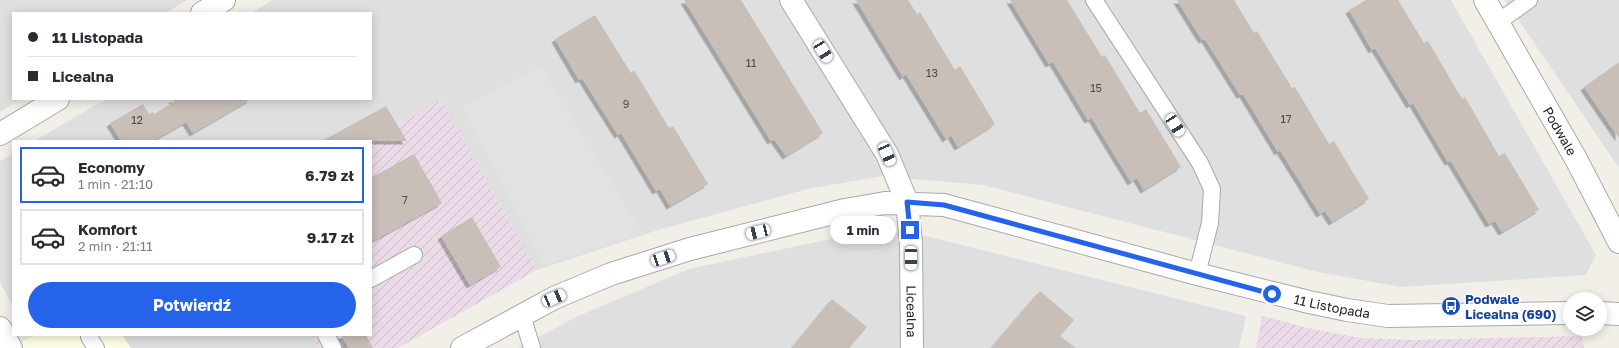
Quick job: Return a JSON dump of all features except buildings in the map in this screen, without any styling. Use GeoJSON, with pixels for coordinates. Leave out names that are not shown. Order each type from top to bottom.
{"type":"FeatureCollection","features":[{"type":"Feature","properties":{"kind":"street"},"geometry":{"type":"LineString","coordinates":[[204,12],[224,0]]}},
{"type":"Feature","properties":{"kind":"street","name":"Licealna"},"geometry":{"type":"LineString","coordinates":[[791,0],[887,154],[907,202],[911,243],[912,348]]}},
{"type":"Feature","properties":{"kind":"street","name":"Podwale"},"geometry":{"type":"LineString","coordinates":[[1485,0],[1576,159],[1619,242]]}},
{"type":"Feature","properties":{"kind":"street"},"geometry":{"type":"LineString","coordinates":[[0,134],[56,100]]}},
{"type":"Feature","properties":{"kind":"street","name":"11 Listopada"},"geometry":{"type":"LineString","coordinates":[[462,348],[554,298],[611,274],[690,249],[845,210],[885,203],[907,202],[944,205],[1197,274],[1308,302],[1388,316],[1563,313]]}},
{"type":"Feature","properties":{"kind":"street"},"geometry":{"type":"LineString","coordinates":[[1607,313],[1619,314]]}},
{"type":"Feature","properties":{"kind":"street"},"geometry":{"type":"LineString","coordinates":[[0,328],[12,348]]}},
{"type":"Feature","properties":{"kind":"lane"},"geometry":{"type":"LineString","coordinates":[[1094,0],[1200,163],[1212,189],[1210,223],[1197,274]]}},
{"type":"Feature","properties":{"kind":"lane"},"geometry":{"type":"LineString","coordinates":[[1498,22],[1529,0]]}},
{"type":"Feature","properties":{"kind":"lane"},"geometry":{"type":"LineString","coordinates":[[372,278],[414,255]]}},
{"type":"Feature","properties":{"kind":"lane"},"geometry":{"type":"LineString","coordinates":[[522,315],[532,348]]}},
{"type":"Feature","properties":{"kind":"lane"},"geometry":{"type":"LineString","coordinates":[[327,336],[333,348]]}},
{"type":"Feature","properties":{"kind":"shaded area"},"geometry":{"type":"Polygon","coordinates":[[[0,0],[187,0],[168,12],[12,12],[12,100],[19,100],[0,112],[0,0]]]}},
{"type":"Feature","properties":{"kind":"shaded area"},"geometry":{"type":"Polygon","coordinates":[[[273,0],[1451,0],[1596,255],[1586,275],[1401,287],[1318,272],[983,185],[882,176],[808,189],[658,230],[537,270],[441,100],[372,140],[36,140],[104,100],[372,100],[372,12],[253,12],[273,0]]]}},
{"type":"Feature","properties":{"kind":"shaded area"},"geometry":{"type":"Polygon","coordinates":[[[1505,0],[1619,0],[1619,168],[1505,0]]]}},
{"type":"Feature","properties":{"kind":"shaded area"},"geometry":{"type":"Polygon","coordinates":[[[541,66],[643,235],[544,265],[462,107],[541,66]]]}},
{"type":"Feature","properties":{"kind":"shaded area"},"geometry":{"type":"Polygon","coordinates":[[[441,100],[537,270],[398,348],[319,348],[312,336],[372,336],[372,140],[441,100]]]}},
{"type":"Feature","properties":{"kind":"shaded area"},"geometry":{"type":"Polygon","coordinates":[[[12,155],[12,304],[0,282],[0,161],[12,155]]]}},
{"type":"Feature","properties":{"kind":"shaded area"},"geometry":{"type":"Polygon","coordinates":[[[906,231],[1246,316],[1239,348],[518,348],[576,317],[689,269],[835,238],[906,231]]]}},
{"type":"Feature","properties":{"kind":"shaded area"},"geometry":{"type":"Polygon","coordinates":[[[1262,316],[1308,328],[1360,338],[1415,340],[1582,336],[1584,348],[1256,348],[1262,316]]]}},
{"type":"Feature","properties":{"kind":"shaded area"},"geometry":{"type":"Polygon","coordinates":[[[32,336],[123,336],[131,348],[12,348],[32,336]]]}},
{"type":"Feature","properties":{"kind":"shaded area"},"geometry":{"type":"Polygon","coordinates":[[[123,336],[312,336],[319,348],[131,348],[123,336]]]}},
{"type":"Feature","properties":{"kind":"place","name":"Podwale Licealna (690)"},"geometry":{"type":"Point","coordinates":[1451,306]}},
{"type":"Feature","properties":{"kind":"route"},"geometry":{"type":"LineString","coordinates":[[910,230],[907,202],[944,205],[1272,294]]}}]}
